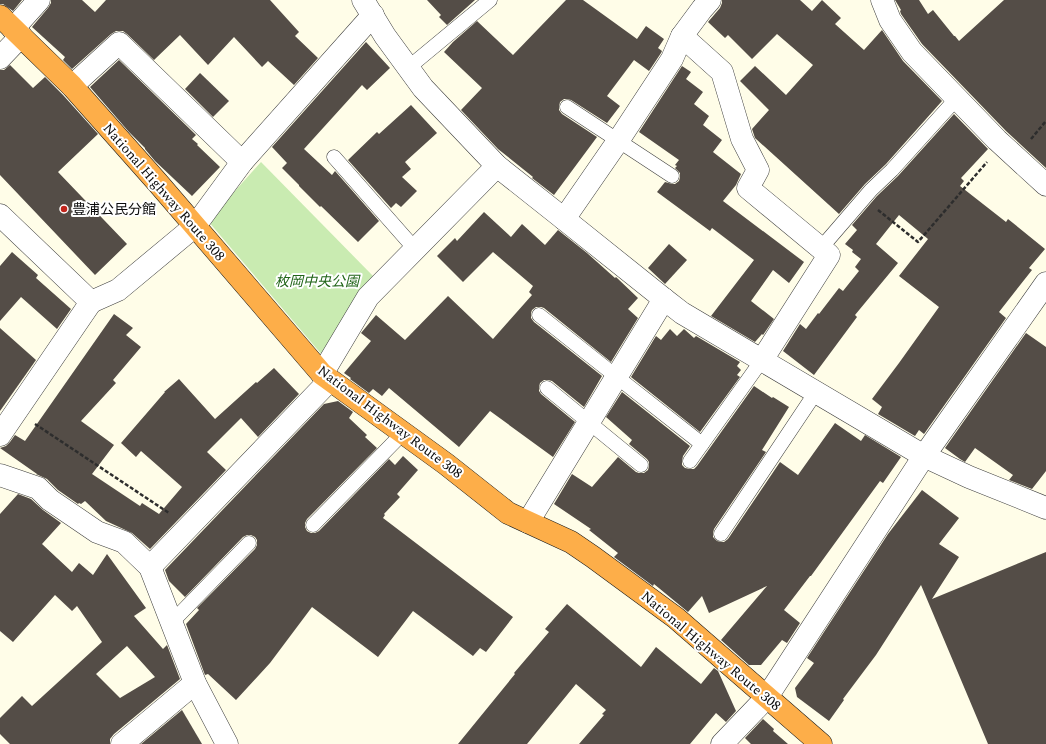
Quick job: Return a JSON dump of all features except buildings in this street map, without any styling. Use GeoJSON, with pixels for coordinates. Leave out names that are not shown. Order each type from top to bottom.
{"type":"FeatureCollection","features":[{"type":"Feature","properties":{"kind":"highway","name":"National Highway Route 308"},"geometry":{"type":"LineString","coordinates":[[11,27],[72,86],[326,377],[446,464],[508,513],[571,542],[676,618],[821,744]]}},
{"type":"Feature","properties":{"kind":"street"},"geometry":{"type":"LineString","coordinates":[[0,58],[11,27],[39,0]]}},
{"type":"Feature","properties":{"kind":"street"},"geometry":{"type":"LineString","coordinates":[[564,219],[672,59],[682,36],[710,0]]}},
{"type":"Feature","properties":{"kind":"street"},"geometry":{"type":"LineString","coordinates":[[882,0],[890,20],[912,52],[1002,144],[1046,185]]}},
{"type":"Feature","properties":{"kind":"street"},"geometry":{"type":"LineString","coordinates":[[0,435],[91,302],[118,290],[195,226],[242,162],[368,8],[385,36],[423,88],[497,166],[682,313],[924,456],[969,477],[1046,508]]}},
{"type":"Feature","properties":{"kind":"street"},"geometry":{"type":"LineString","coordinates":[[682,36],[722,72],[742,139],[758,170],[748,188],[829,255],[762,360]]}},
{"type":"Feature","properties":{"kind":"street"},"geometry":{"type":"LineString","coordinates":[[72,86],[119,43],[242,162]]}},
{"type":"Feature","properties":{"kind":"street"},"geometry":{"type":"LineString","coordinates":[[150,567],[326,377],[368,297],[497,166]]}},
{"type":"Feature","properties":{"kind":"street"},"geometry":{"type":"LineString","coordinates":[[0,215],[91,302]]}},
{"type":"Feature","properties":{"kind":"street"},"geometry":{"type":"LineString","coordinates":[[722,744],[767,697],[924,456],[1046,283]]}},
{"type":"Feature","properties":{"kind":"street"},"geometry":{"type":"LineString","coordinates":[[528,522],[664,299]]}},
{"type":"Feature","properties":{"kind":"street"},"geometry":{"type":"LineString","coordinates":[[0,475],[38,488],[50,500],[97,532],[124,542],[150,567],[195,683],[227,744]]}},
{"type":"Feature","properties":{"kind":"street"},"geometry":{"type":"LineString","coordinates":[[122,744],[195,683]]}},
{"type":"Feature","properties":{"kind":"lane"},"geometry":{"type":"LineString","coordinates":[[408,68],[490,0]]}},
{"type":"Feature","properties":{"kind":"lane"},"geometry":{"type":"LineString","coordinates":[[821,248],[871,190],[892,170],[957,98]]}},
{"type":"Feature","properties":{"kind":"lane"},"geometry":{"type":"LineString","coordinates":[[567,107],[672,176]]}},
{"type":"Feature","properties":{"kind":"lane"},"geometry":{"type":"LineString","coordinates":[[334,158],[415,248]]}},
{"type":"Feature","properties":{"kind":"lane"},"geometry":{"type":"LineString","coordinates":[[539,315],[702,444]]}},
{"type":"Feature","properties":{"kind":"lane"},"geometry":{"type":"LineString","coordinates":[[690,461],[762,360]]}},
{"type":"Feature","properties":{"kind":"lane"},"geometry":{"type":"LineString","coordinates":[[547,388],[641,465]]}},
{"type":"Feature","properties":{"kind":"lane"},"geometry":{"type":"LineString","coordinates":[[721,534],[816,392]]}},
{"type":"Feature","properties":{"kind":"lane"},"geometry":{"type":"LineString","coordinates":[[313,525],[403,433]]}},
{"type":"Feature","properties":{"kind":"lane"},"geometry":{"type":"LineString","coordinates":[[172,622],[249,543]]}},
{"type":"Feature","properties":{"kind":"path"},"geometry":{"type":"LineString","coordinates":[[864,198],[918,242],[1002,144]]}},
{"type":"Feature","properties":{"kind":"path"},"geometry":{"type":"LineString","coordinates":[[16,411],[189,526]]}},
{"type":"Feature","properties":{"kind":"green space","name":"枚岡中央公園"},"geometry":{"type":"Polygon","coordinates":[[[261,162],[375,278],[323,356],[208,221],[261,162]]]}},
{"type":"Feature","properties":{"kind":"place","name":"豊浦公民分館"},"geometry":{"type":"Point","coordinates":[64,209]}}]}
